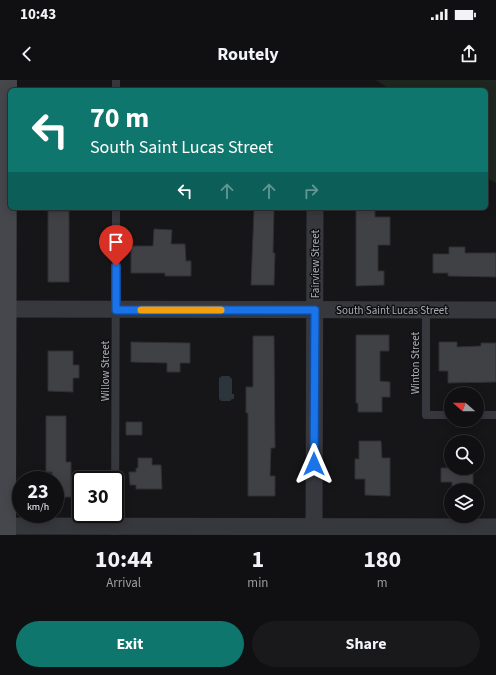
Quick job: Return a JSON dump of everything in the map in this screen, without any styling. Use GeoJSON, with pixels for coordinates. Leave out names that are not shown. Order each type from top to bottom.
{"type":"FeatureCollection","features":[{"type":"Feature","properties":{"kind":"street"},"geometry":{"type":"LineString","coordinates":[[5,89],[3,529],[425,531],[496,527]]}},
{"type":"Feature","properties":{"kind":"street","name":"Fairview Street"},"geometry":{"type":"LineString","coordinates":[[314,531],[315,210]]}},
{"type":"Feature","properties":{"kind":"street","name":"South Saint Lucas Street"},"geometry":{"type":"LineString","coordinates":[[3,309],[496,310]]}},
{"type":"Feature","properties":{"kind":"lane","name":"Willow Street"},"geometry":{"type":"LineString","coordinates":[[115,530],[116,210]]}},
{"type":"Feature","properties":{"kind":"lane","name":"Winton Street"},"geometry":{"type":"LineString","coordinates":[[426,310],[426,415],[444,415]]}},
{"type":"Feature","properties":{"kind":"lane"},"geometry":{"type":"LineString","coordinates":[[484,415],[496,415]]}},
{"type":"Feature","properties":{"kind":"shaded area"},"geometry":{"type":"Polygon","coordinates":[[[376,80],[496,80],[496,183],[488,179],[488,88],[388,88],[376,80]]]}},
{"type":"Feature","properties":{"kind":"shaded area"},"geometry":{"type":"Polygon","coordinates":[[[222,376],[229,376],[232,379],[232,394],[234,394],[234,399],[230,401],[221,401],[219,399],[219,378],[222,376]]]}},
{"type":"Feature","properties":{"kind":"building"},"geometry":{"type":"Polygon","coordinates":[[[254,210],[274,210],[274,285],[251,285],[254,210]]]}},
{"type":"Feature","properties":{"kind":"building"},"geometry":{"type":"Polygon","coordinates":[[[356,210],[375,210],[375,217],[390,217],[390,245],[378,245],[378,271],[384,271],[384,285],[356,286],[356,210]]]}},
{"type":"Feature","properties":{"kind":"building"},"geometry":{"type":"Polygon","coordinates":[[[48,211],[69,211],[69,282],[48,282],[48,211]]]}},
{"type":"Feature","properties":{"kind":"building"},"geometry":{"type":"Polygon","coordinates":[[[154,229],[172,230],[171,244],[185,244],[186,261],[191,261],[191,276],[165,276],[165,273],[131,273],[131,246],[153,246],[154,229]]]}},
{"type":"Feature","properties":{"kind":"building"},"geometry":{"type":"Polygon","coordinates":[[[449,247],[465,247],[465,253],[496,253],[496,277],[448,276],[448,273],[433,273],[433,254],[449,254],[449,247]]]}},
{"type":"Feature","properties":{"kind":"building"},"geometry":{"type":"Polygon","coordinates":[[[356,335],[389,335],[389,351],[380,351],[380,381],[390,382],[390,397],[382,397],[382,412],[358,412],[358,403],[356,403],[356,335]]]}},
{"type":"Feature","properties":{"kind":"building"},"geometry":{"type":"Polygon","coordinates":[[[253,336],[274,336],[275,448],[271,448],[270,476],[275,476],[275,496],[248,496],[248,413],[246,413],[246,387],[253,387],[253,336]]]}},
{"type":"Feature","properties":{"kind":"building"},"geometry":{"type":"Polygon","coordinates":[[[131,342],[190,343],[190,363],[180,363],[180,372],[167,372],[167,363],[131,362],[131,342]]]}},
{"type":"Feature","properties":{"kind":"building"},"geometry":{"type":"Polygon","coordinates":[[[439,342],[457,342],[457,347],[481,346],[481,343],[496,343],[496,382],[448,383],[448,371],[439,371],[439,342]]]}},
{"type":"Feature","properties":{"kind":"building"},"geometry":{"type":"Polygon","coordinates":[[[48,351],[73,351],[73,365],[79,365],[79,378],[73,378],[73,392],[48,391],[48,351]]]}},
{"type":"Feature","properties":{"kind":"building"},"geometry":{"type":"Polygon","coordinates":[[[46,416],[66,416],[66,462],[71,462],[71,497],[64,497],[64,471],[46,471],[46,416]]]}},
{"type":"Feature","properties":{"kind":"building"},"geometry":{"type":"Polygon","coordinates":[[[126,422],[142,422],[142,435],[126,435],[126,422]]]}},
{"type":"Feature","properties":{"kind":"building"},"geometry":{"type":"Polygon","coordinates":[[[359,441],[381,441],[382,458],[390,458],[390,496],[365,495],[365,479],[355,479],[355,459],[359,459],[359,441]]]}},
{"type":"Feature","properties":{"kind":"building"},"geometry":{"type":"Polygon","coordinates":[[[138,458],[152,458],[152,465],[161,465],[162,489],[136,489],[136,485],[130,485],[129,472],[136,472],[136,468],[138,468],[138,458]]]}},
{"type":"Feature","properties":{"kind":"building"},"geometry":{"type":"Polygon","coordinates":[[[441,468],[444,468],[444,475],[473,475],[473,483],[441,482],[441,468]]]}},
{"type":"Feature","properties":{"kind":"slow traffic"},"geometry":{"type":"LineString","coordinates":[[141,310],[221,310]]}},
{"type":"Feature","properties":{"kind":"route"},"geometry":{"type":"LineString","coordinates":[[116,266],[116,310],[315,310],[314,464]]}}]}
